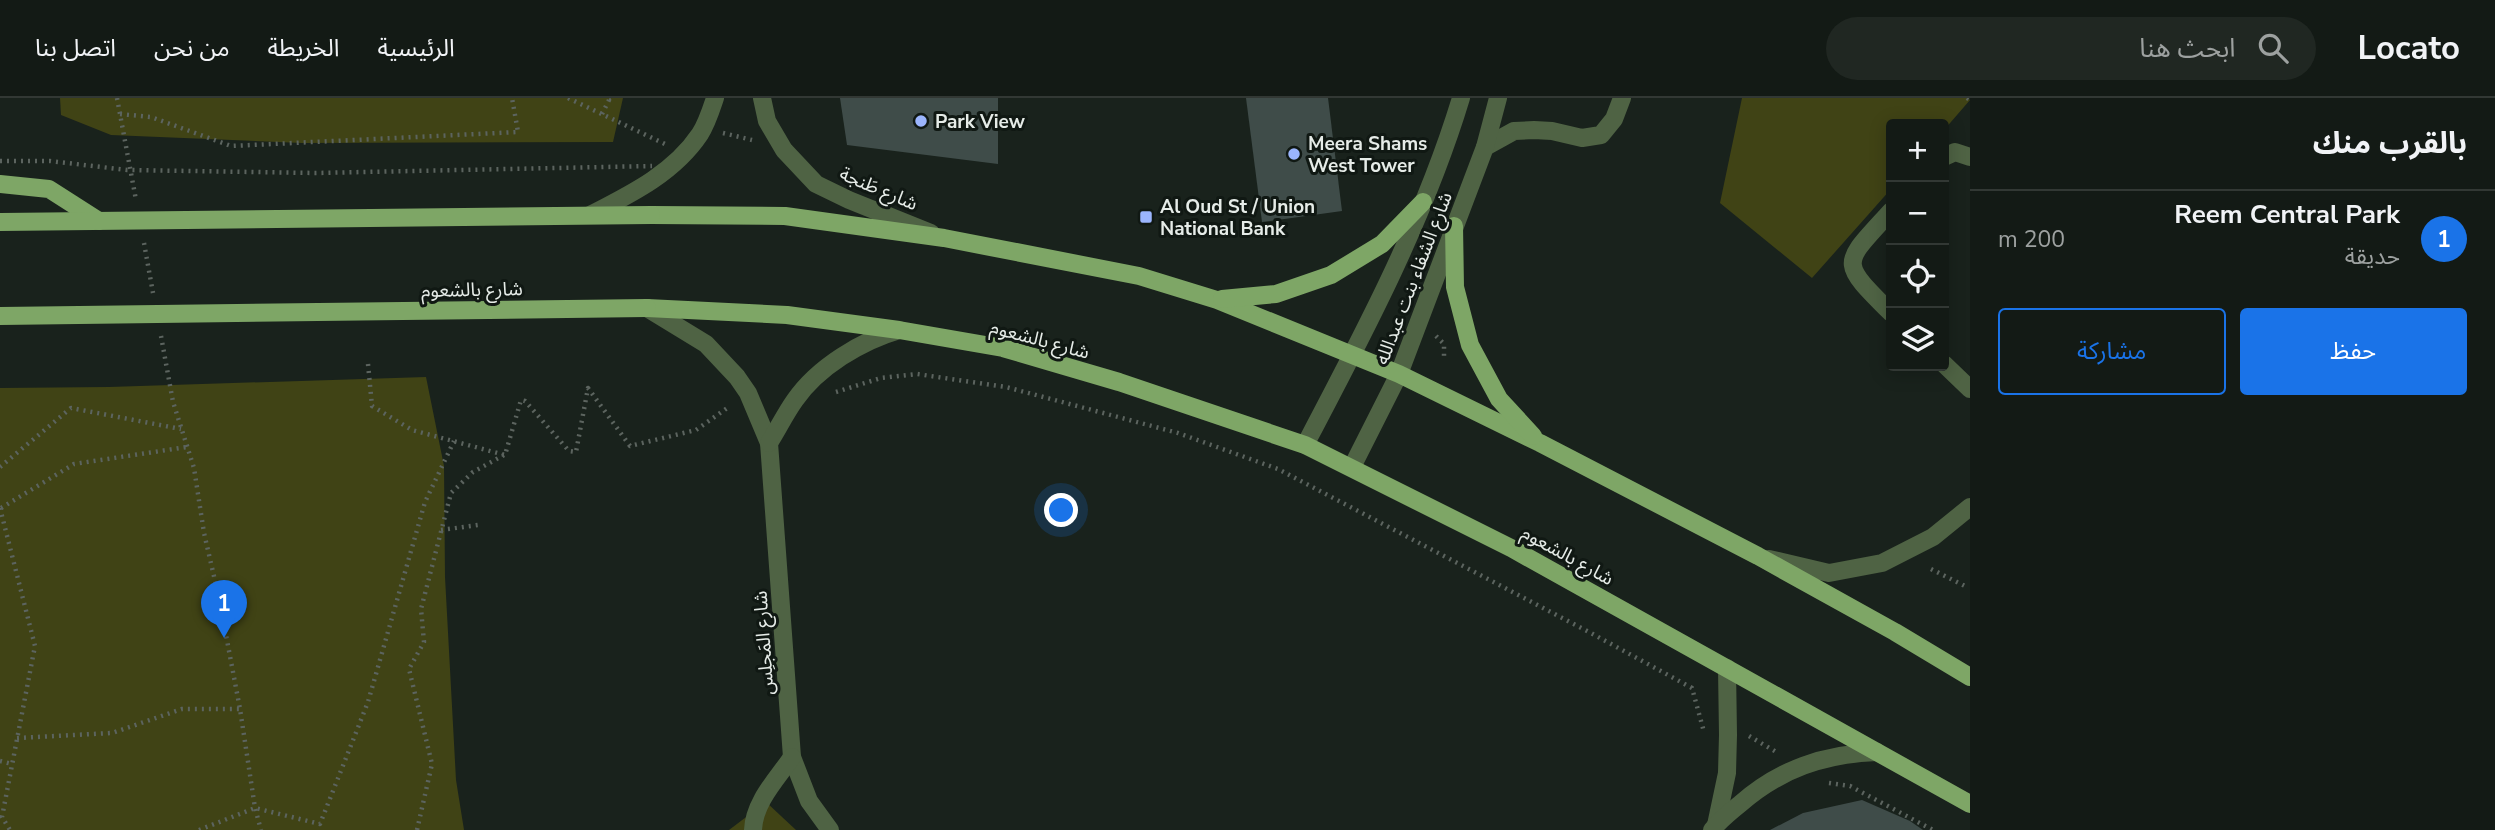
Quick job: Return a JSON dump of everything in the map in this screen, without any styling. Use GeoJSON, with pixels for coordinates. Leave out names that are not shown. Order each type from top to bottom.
{"type":"FeatureCollection","features":[{"type":"Feature","properties":{"kind":"main road"},"geometry":{"type":"LineString","coordinates":[[0,184],[49,189],[99,221]]}},
{"type":"Feature","properties":{"kind":"main road"},"geometry":{"type":"LineString","coordinates":[[1217,300],[1276,294],[1331,275],[1382,244],[1423,202]]}},
{"type":"Feature","properties":{"kind":"main road"},"geometry":{"type":"LineString","coordinates":[[0,222],[590,215],[785,216],[944,238],[1139,276],[1217,300],[1399,374],[1540,443],[1758,556],[1970,677]]}},
{"type":"Feature","properties":{"kind":"main road"},"geometry":{"type":"LineString","coordinates":[[1454,226],[1455,287],[1470,345],[1499,399],[1540,443]]}},
{"type":"Feature","properties":{"kind":"main road","name":"شارع بالشعوم"},"geometry":{"type":"LineString","coordinates":[[0,316],[647,308],[787,315],[1003,348],[1119,382],[1305,445],[1352,467],[1511,548],[1970,804]]}},
{"type":"Feature","properties":{"kind":"street"},"geometry":{"type":"LineString","coordinates":[[590,215],[652,173],[679,161],[701,132],[715,98]]}},
{"type":"Feature","properties":{"kind":"street","name":"شارع طَنجة"},"geometry":{"type":"LineString","coordinates":[[762,98],[767,121],[784,150],[816,184],[944,238]]}},
{"type":"Feature","properties":{"kind":"street","name":"شارع الشفاء بنت عبدالله"},"geometry":{"type":"LineString","coordinates":[[1352,467],[1399,374],[1485,147],[1498,98]]}},
{"type":"Feature","properties":{"kind":"street"},"geometry":{"type":"LineString","coordinates":[[1485,147],[1514,131],[1534,130],[1582,138],[1601,135],[1614,119],[1622,98]]}},
{"type":"Feature","properties":{"kind":"street","name":"شارع الشفاء بنت عبدالله"},"geometry":{"type":"LineString","coordinates":[[1305,445],[1353,354],[1423,202],[1460,99]]}},
{"type":"Feature","properties":{"kind":"street"},"geometry":{"type":"LineString","coordinates":[[1949,154],[1955,152],[1970,157]]}},
{"type":"Feature","properties":{"kind":"street"},"geometry":{"type":"LineString","coordinates":[[1886,216],[1858,247],[1852,263],[1858,280],[1886,308]]}},
{"type":"Feature","properties":{"kind":"street","name":"شارع المَجلِس"},"geometry":{"type":"LineString","coordinates":[[647,308],[706,344],[737,377],[748,393],[769,443],[792,757],[809,801],[830,830]]}},
{"type":"Feature","properties":{"kind":"street"},"geometry":{"type":"LineString","coordinates":[[769,443],[796,398],[834,361],[880,336],[899,330]]}},
{"type":"Feature","properties":{"kind":"street"},"geometry":{"type":"LineString","coordinates":[[1949,369],[1970,389]]}},
{"type":"Feature","properties":{"kind":"street"},"geometry":{"type":"LineString","coordinates":[[1758,556],[1829,573],[1882,563],[1933,537],[1970,507]]}},
{"type":"Feature","properties":{"kind":"street"},"geometry":{"type":"LineString","coordinates":[[1714,827],[1727,774],[1727,668]]}},
{"type":"Feature","properties":{"kind":"street"},"geometry":{"type":"LineString","coordinates":[[1714,827],[1753,793],[1792,769],[1819,759],[1848,753],[1877,752]]}},
{"type":"Feature","properties":{"kind":"street"},"geometry":{"type":"LineString","coordinates":[[753,830],[760,803],[792,757]]}},
{"type":"Feature","properties":{"kind":"path"},"geometry":{"type":"LineString","coordinates":[[117,98],[136,200]]}},
{"type":"Feature","properties":{"kind":"path"},"geometry":{"type":"LineString","coordinates":[[120,114],[151,117],[232,146],[518,132],[512,98]]}},
{"type":"Feature","properties":{"kind":"path"},"geometry":{"type":"LineString","coordinates":[[568,98],[672,147]]}},
{"type":"Feature","properties":{"kind":"path"},"geometry":{"type":"LineString","coordinates":[[602,114],[609,100],[605,98]]}},
{"type":"Feature","properties":{"kind":"path"},"geometry":{"type":"LineString","coordinates":[[723,133],[763,142]]}},
{"type":"Feature","properties":{"kind":"path"},"geometry":{"type":"LineString","coordinates":[[0,161],[51,161],[127,170],[652,173]]}},
{"type":"Feature","properties":{"kind":"path"},"geometry":{"type":"LineString","coordinates":[[143,240],[153,294]]}},
{"type":"Feature","properties":{"kind":"path"},"geometry":{"type":"LineString","coordinates":[[161,334],[173,401],[194,468],[261,830]]}},
{"type":"Feature","properties":{"kind":"path"},"geometry":{"type":"LineString","coordinates":[[1444,344],[1444,357]]}},
{"type":"Feature","properties":{"kind":"path"},"geometry":{"type":"LineString","coordinates":[[368,364],[372,406],[412,430],[505,455]]}},
{"type":"Feature","properties":{"kind":"path"},"geometry":{"type":"LineString","coordinates":[[828,394],[881,378],[917,374],[1006,387],[1178,433],[1278,469],[1692,688],[1705,736]]}},
{"type":"Feature","properties":{"kind":"path"},"geometry":{"type":"LineString","coordinates":[[417,830],[432,764],[409,669],[424,642],[421,609],[451,493],[474,472],[505,455],[521,400],[525,401],[569,452],[576,453],[589,388],[630,446],[696,430],[739,400]]}},
{"type":"Feature","properties":{"kind":"path"},"geometry":{"type":"LineString","coordinates":[[0,467],[71,408],[181,429]]}},
{"type":"Feature","properties":{"kind":"path"},"geometry":{"type":"LineString","coordinates":[[199,830],[255,808],[320,824],[368,702],[425,502],[454,441]]}},
{"type":"Feature","properties":{"kind":"path"},"geometry":{"type":"LineString","coordinates":[[10,830],[2,817],[35,646],[0,508],[74,464],[187,447]]}},
{"type":"Feature","properties":{"kind":"path"},"geometry":{"type":"LineString","coordinates":[[441,530],[478,525]]}},
{"type":"Feature","properties":{"kind":"path"},"geometry":{"type":"LineString","coordinates":[[1931,569],[1967,587]]}},
{"type":"Feature","properties":{"kind":"path"},"geometry":{"type":"LineString","coordinates":[[16,738],[112,733],[182,709],[240,709]]}},
{"type":"Feature","properties":{"kind":"path"},"geometry":{"type":"LineString","coordinates":[[1745,734],[1788,759]]}},
{"type":"Feature","properties":{"kind":"path"},"geometry":{"type":"LineString","coordinates":[[0,761],[12,764]]}},
{"type":"Feature","properties":{"kind":"path"},"geometry":{"type":"LineString","coordinates":[[1823,782],[1850,786],[1933,830]]}},
{"type":"Feature","properties":{"kind":"green space"},"geometry":{"type":"Polygon","coordinates":[[[60,98],[623,98],[613,142],[302,143],[111,135],[61,115],[60,98]]]}},
{"type":"Feature","properties":{"kind":"green space"},"geometry":{"type":"Polygon","coordinates":[[[1742,98],[1970,100],[1949,124],[1949,119],[1886,119],[1886,195],[1812,278],[1720,203],[1742,98]]]}},
{"type":"Feature","properties":{"kind":"green space"},"geometry":{"type":"Polygon","coordinates":[[[426,377],[444,466],[445,577],[456,780],[464,830],[0,830],[0,388],[426,377]]]}},
{"type":"Feature","properties":{"kind":"green space"},"geometry":{"type":"Polygon","coordinates":[[[766,802],[796,830],[729,830],[766,802]]]}},
{"type":"Feature","properties":{"kind":"building","name":"Park View"},"geometry":{"type":"Polygon","coordinates":[[[840,98],[998,98],[998,164],[847,145],[840,98]]]}},
{"type":"Feature","properties":{"kind":"building","name":"Meera Shams West Tower"},"geometry":{"type":"Polygon","coordinates":[[[1246,98],[1328,98],[1342,211],[1262,222],[1246,98]]]}},
{"type":"Feature","properties":{"kind":"building"},"geometry":{"type":"Polygon","coordinates":[[[1862,800],[1910,821],[1923,830],[1770,830],[1803,813],[1862,800]]]}},
{"type":"Feature","properties":{"kind":"place","name":"Park View"},"geometry":{"type":"Point","coordinates":[921,121]}},
{"type":"Feature","properties":{"kind":"place","name":"Meera Shams West Tower"},"geometry":{"type":"Point","coordinates":[1294,154]}},
{"type":"Feature","properties":{"kind":"place","name":"Al Oud St / Union National Bank"},"geometry":{"type":"Point","coordinates":[1146,217]}},
{"type":"Feature","properties":{"kind":"place","name":"Reem Central Park"},"geometry":{"type":"Point","coordinates":[224,638]}}]}
